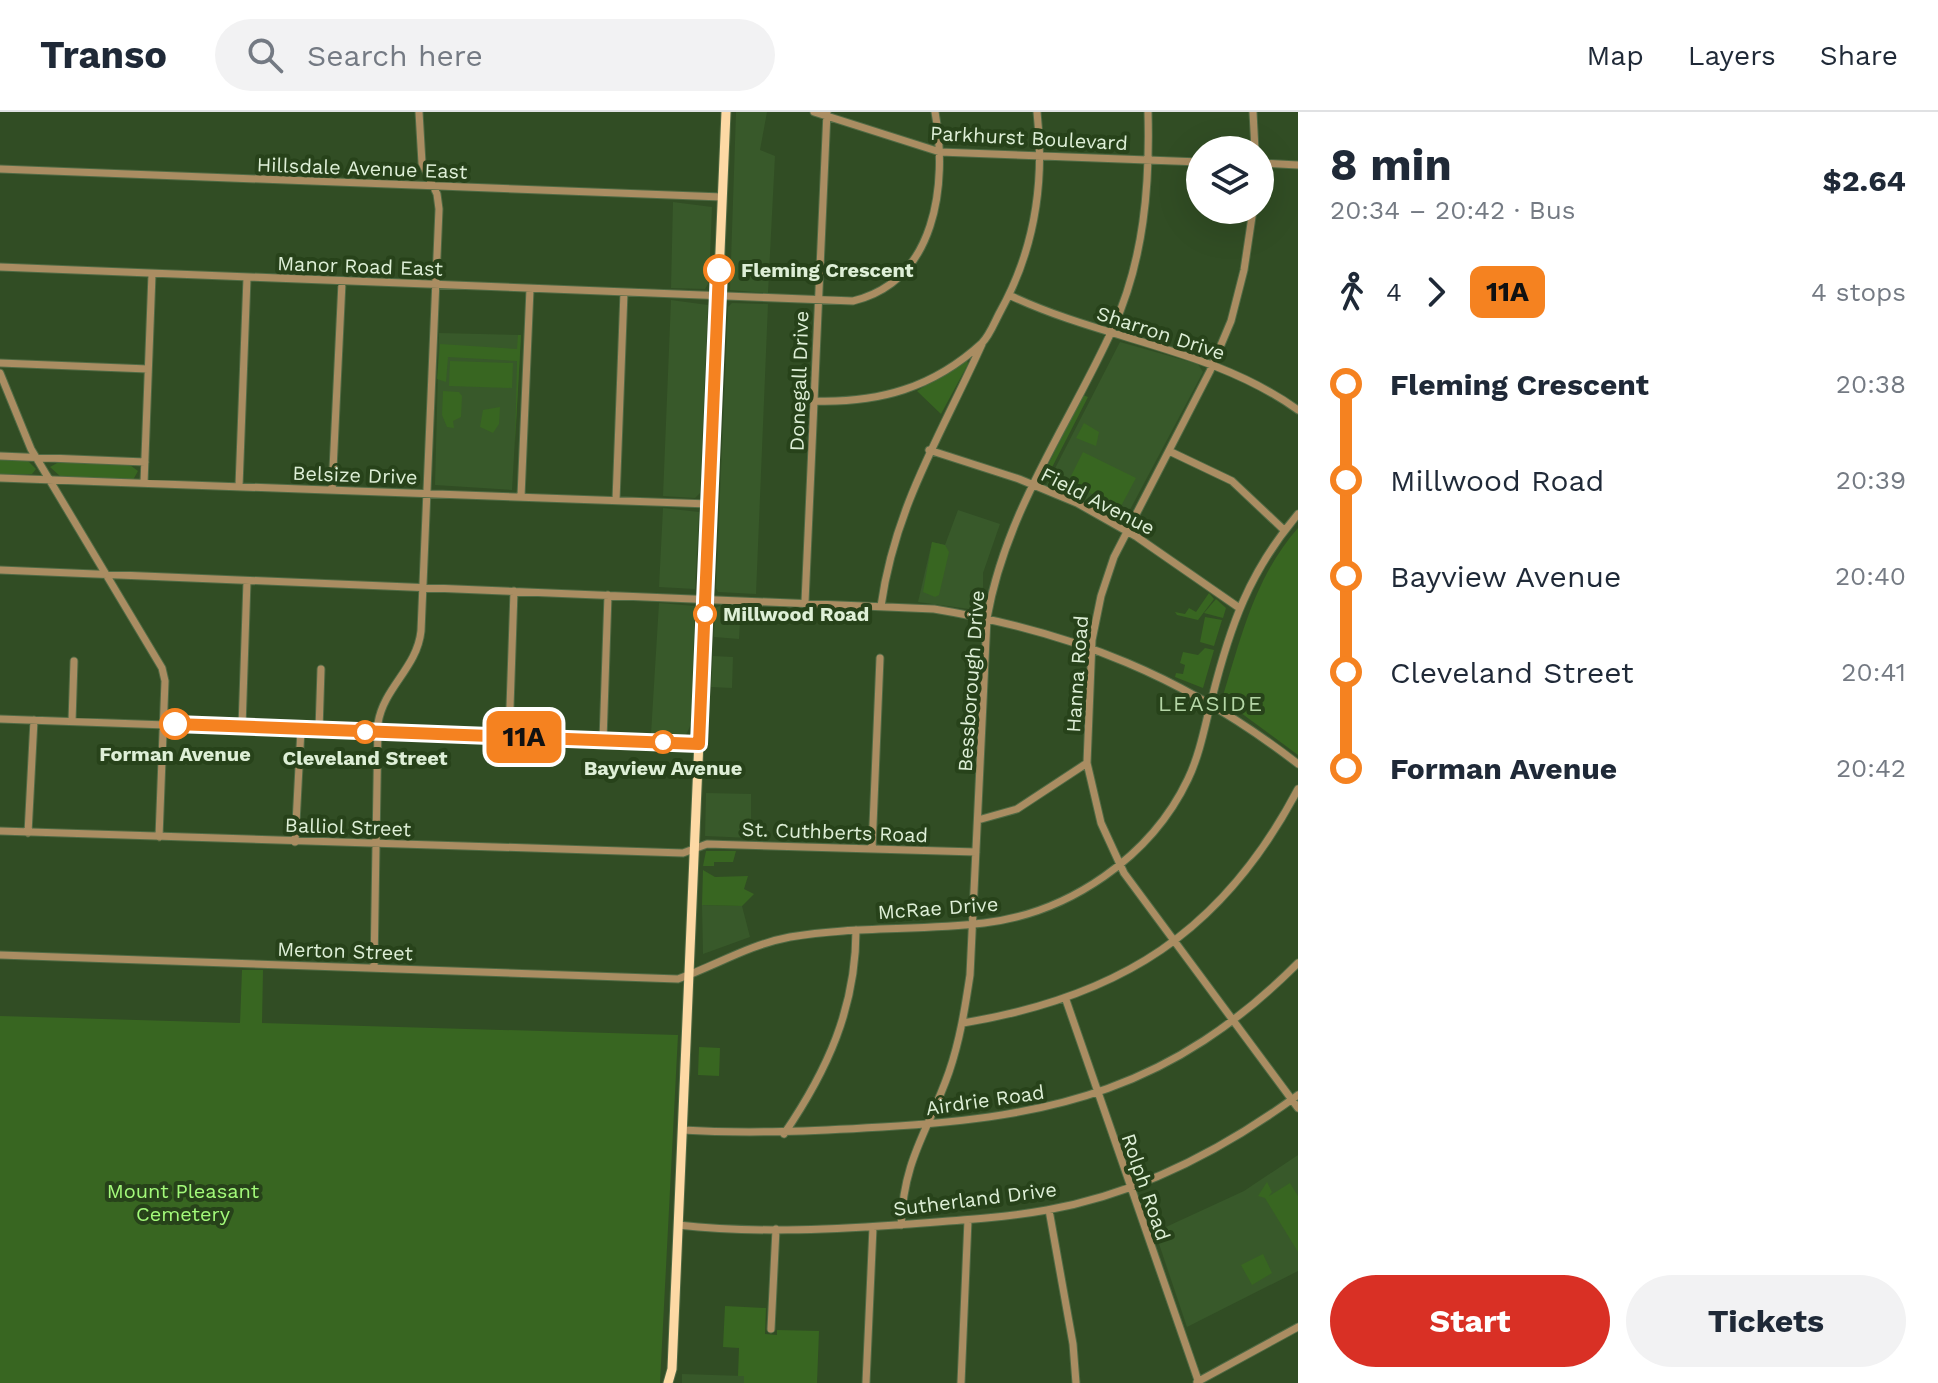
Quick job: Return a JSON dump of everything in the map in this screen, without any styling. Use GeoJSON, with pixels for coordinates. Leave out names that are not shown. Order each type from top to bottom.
{"type":"FeatureCollection","features":[{"type":"Feature","properties":{"kind":"main road"},"geometry":{"type":"LineString","coordinates":[[668,1383],[672,1369],[726,112]]}},
{"type":"Feature","properties":{"kind":"main road"},"geometry":{"type":"LineString","coordinates":[[672,1369],[676,1383]]}},
{"type":"Feature","properties":{"kind":"street"},"geometry":{"type":"LineString","coordinates":[[374,968],[377,733],[382,704],[418,649],[423,588],[439,209],[418,142],[419,112]]}},
{"type":"Feature","properties":{"kind":"street","name":"Parkhurst Boulevard"},"geometry":{"type":"LineString","coordinates":[[814,112],[940,152],[1186,161]]}},
{"type":"Feature","properties":{"kind":"street"},"geometry":{"type":"LineString","coordinates":[[718,297],[819,300],[867,297],[880,292],[904,273],[918,253],[931,222],[940,184],[935,112]]}},
{"type":"Feature","properties":{"kind":"street"},"geometry":{"type":"LineString","coordinates":[[881,606],[894,542],[929,450],[1009,295],[1035,221],[1041,157],[1037,112]]}},
{"type":"Feature","properties":{"kind":"street","name":"Bessborough Drive"},"geometry":{"type":"LineString","coordinates":[[901,1225],[909,1163],[949,1070],[963,1023],[973,924],[987,618],[1006,540],[1110,333],[1137,252],[1147,195],[1148,112]]}},
{"type":"Feature","properties":{"kind":"street"},"geometry":{"type":"LineString","coordinates":[[1253,112],[1254,136]]}},
{"type":"Feature","properties":{"kind":"street","name":"Donegall Drive"},"geometry":{"type":"LineString","coordinates":[[805,602],[827,114]]}},
{"type":"Feature","properties":{"kind":"street"},"geometry":{"type":"LineString","coordinates":[[1274,164],[1298,165]]}},
{"type":"Feature","properties":{"kind":"street","name":"Hillsdale Avenue East"},"geometry":{"type":"LineString","coordinates":[[0,169],[722,197]]}},
{"type":"Feature","properties":{"kind":"street","name":"Hanna Road"},"geometry":{"type":"LineString","coordinates":[[1251,224],[1244,270],[1231,321],[1213,365],[1127,531],[1101,596],[1092,647],[1087,763],[1101,823],[1120,865],[1233,1021],[1295,1097],[1298,1108]]}},
{"type":"Feature","properties":{"kind":"street","name":"Manor Road East"},"geometry":{"type":"LineString","coordinates":[[0,267],[718,297]]}},
{"type":"Feature","properties":{"kind":"street"},"geometry":{"type":"LineString","coordinates":[[144,483],[152,274]]}},
{"type":"Feature","properties":{"kind":"street"},"geometry":{"type":"LineString","coordinates":[[239,486],[247,278]]}},
{"type":"Feature","properties":{"kind":"street"},"geometry":{"type":"LineString","coordinates":[[332,490],[342,282]]}},
{"type":"Feature","properties":{"kind":"street"},"geometry":{"type":"LineString","coordinates":[[521,496],[530,289]]}},
{"type":"Feature","properties":{"kind":"street"},"geometry":{"type":"LineString","coordinates":[[616,500],[624,292]]}},
{"type":"Feature","properties":{"kind":"street","name":"Sharron Drive"},"geometry":{"type":"LineString","coordinates":[[1009,295],[1054,315],[1213,365],[1250,380],[1298,410]]}},
{"type":"Feature","properties":{"kind":"street"},"geometry":{"type":"LineString","coordinates":[[814,401],[857,402],[903,391],[930,378],[983,342]]}},
{"type":"Feature","properties":{"kind":"street"},"geometry":{"type":"LineString","coordinates":[[0,363],[148,369]]}},
{"type":"Feature","properties":{"kind":"street"},"geometry":{"type":"LineString","coordinates":[[0,373],[19,427],[162,668],[164,724],[159,837]]}},
{"type":"Feature","properties":{"kind":"street","name":"Field Avenue"},"geometry":{"type":"LineString","coordinates":[[929,450],[1032,484],[1127,531],[1238,607]]}},
{"type":"Feature","properties":{"kind":"street"},"geometry":{"type":"LineString","coordinates":[[1169,451],[1232,481],[1284,530]]}},
{"type":"Feature","properties":{"kind":"street"},"geometry":{"type":"LineString","coordinates":[[0,456],[145,462]]}},
{"type":"Feature","properties":{"kind":"street","name":"Belsize Drive"},"geometry":{"type":"LineString","coordinates":[[0,478],[709,504]]}},
{"type":"Feature","properties":{"kind":"street","name":"McRae Drive"},"geometry":{"type":"LineString","coordinates":[[689,974],[760,945],[789,937],[973,924],[1038,910],[1086,887],[1120,865],[1147,841],[1176,800],[1197,755],[1238,607],[1253,576],[1298,514]]}},
{"type":"Feature","properties":{"kind":"street"},"geometry":{"type":"LineString","coordinates":[[0,570],[934,609],[987,618],[1092,647],[1157,674],[1211,703],[1298,764]]}},
{"type":"Feature","properties":{"kind":"street"},"geometry":{"type":"LineString","coordinates":[[242,727],[247,581]]}},
{"type":"Feature","properties":{"kind":"street"},"geometry":{"type":"LineString","coordinates":[[509,736],[514,591]]}},
{"type":"Feature","properties":{"kind":"street"},"geometry":{"type":"LineString","coordinates":[[603,740],[608,595]]}},
{"type":"Feature","properties":{"kind":"street"},"geometry":{"type":"LineString","coordinates":[[872,849],[880,658]]}},
{"type":"Feature","properties":{"kind":"street"},"geometry":{"type":"LineString","coordinates":[[72,721],[74,661]]}},
{"type":"Feature","properties":{"kind":"street"},"geometry":{"type":"LineString","coordinates":[[319,730],[321,669]]}},
{"type":"Feature","properties":{"kind":"street"},"geometry":{"type":"LineString","coordinates":[[0,719],[699,744]]}},
{"type":"Feature","properties":{"kind":"street"},"geometry":{"type":"LineString","coordinates":[[28,833],[34,720]]}},
{"type":"Feature","properties":{"kind":"street"},"geometry":{"type":"LineString","coordinates":[[295,842],[301,729]]}},
{"type":"Feature","properties":{"kind":"street"},"geometry":{"type":"LineString","coordinates":[[978,820],[1017,809],[1087,763]]}},
{"type":"Feature","properties":{"kind":"street"},"geometry":{"type":"LineString","coordinates":[[963,1023],[1066,1000],[1129,970],[1174,942],[1204,917],[1244,874],[1298,789]]}},
{"type":"Feature","properties":{"kind":"street","name":"Balliol Street"},"geometry":{"type":"LineString","coordinates":[[0,831],[683,853],[695,849]]}},
{"type":"Feature","properties":{"kind":"street","name":"St. Cuthberts Road"},"geometry":{"type":"LineString","coordinates":[[695,849],[707,844],[976,852]]}},
{"type":"Feature","properties":{"kind":"street"},"geometry":{"type":"LineString","coordinates":[[784,1134],[820,1079],[838,1036],[851,991],[856,930]]}},
{"type":"Feature","properties":{"kind":"street","name":"Merton Street"},"geometry":{"type":"LineString","coordinates":[[0,955],[678,979],[689,974]]}},
{"type":"Feature","properties":{"kind":"street","name":"Airdrie Road"},"geometry":{"type":"LineString","coordinates":[[682,1130],[784,1134],[927,1124],[1017,1115],[1096,1094],[1173,1061],[1233,1021],[1298,963]]}},
{"type":"Feature","properties":{"kind":"street","name":"Rolph Road"},"geometry":{"type":"LineString","coordinates":[[1066,1000],[1197,1382]]}},
{"type":"Feature","properties":{"kind":"street","name":"Sutherland Drive"},"geometry":{"type":"LineString","coordinates":[[678,1225],[776,1229],[873,1227],[1049,1210],[1130,1186],[1210,1152],[1295,1097]]}},
{"type":"Feature","properties":{"kind":"street"},"geometry":{"type":"LineString","coordinates":[[1049,1210],[1073,1344],[1076,1383]]}},
{"type":"Feature","properties":{"kind":"street"},"geometry":{"type":"LineString","coordinates":[[961,1383],[968,1220]]}},
{"type":"Feature","properties":{"kind":"street"},"geometry":{"type":"LineString","coordinates":[[866,1383],[873,1227]]}},
{"type":"Feature","properties":{"kind":"street"},"geometry":{"type":"LineString","coordinates":[[771,1329],[776,1229]]}},
{"type":"Feature","properties":{"kind":"street"},"geometry":{"type":"LineString","coordinates":[[1197,1382],[1298,1327]]}},
{"type":"Feature","properties":{"kind":"shaded area"},"geometry":{"type":"Polygon","coordinates":[[[736,112],[767,112],[760,150],[775,156],[768,293],[730,290],[736,112]]]}},
{"type":"Feature","properties":{"kind":"shaded area"},"geometry":{"type":"Polygon","coordinates":[[[673,202],[712,207],[709,282],[705,289],[671,288],[673,202]]]}},
{"type":"Feature","properties":{"kind":"shaded area"},"geometry":{"type":"Polygon","coordinates":[[[671,300],[708,305],[700,493],[695,498],[663,496],[671,300]]]}},
{"type":"Feature","properties":{"kind":"shaded area"},"geometry":{"type":"Polygon","coordinates":[[[732,303],[768,304],[756,594],[718,592],[716,588],[728,307],[732,303]]]}},
{"type":"Feature","properties":{"kind":"shaded area"},"geometry":{"type":"Polygon","coordinates":[[[439,333],[521,335],[512,490],[435,485],[439,333]]]}},
{"type":"Feature","properties":{"kind":"shaded area"},"geometry":{"type":"Polygon","coordinates":[[[1120,342],[1198,364],[1203,372],[1123,523],[1046,486],[1120,342]]]}},
{"type":"Feature","properties":{"kind":"shaded area"},"geometry":{"type":"Polygon","coordinates":[[[663,508],[699,512],[695,589],[659,587],[663,508]]]}},
{"type":"Feature","properties":{"kind":"shaded area"},"geometry":{"type":"Polygon","coordinates":[[[958,510],[1000,524],[983,573],[983,605],[977,610],[918,602],[932,542],[945,545],[958,510]]]}},
{"type":"Feature","properties":{"kind":"shaded area"},"geometry":{"type":"Polygon","coordinates":[[[659,603],[695,606],[691,724],[686,735],[651,734],[659,603]]]}},
{"type":"Feature","properties":{"kind":"shaded area"},"geometry":{"type":"Polygon","coordinates":[[[722,605],[741,606],[739,639],[714,637],[715,608],[722,605]]]}},
{"type":"Feature","properties":{"kind":"shaded area"},"geometry":{"type":"Polygon","coordinates":[[[713,656],[733,657],[732,688],[711,687],[713,656]]]}},
{"type":"Feature","properties":{"kind":"shaded area"},"geometry":{"type":"Polygon","coordinates":[[[706,793],[751,794],[751,838],[705,836],[706,793]]]}},
{"type":"Feature","properties":{"kind":"shaded area"},"geometry":{"type":"Polygon","coordinates":[[[702,905],[742,906],[750,937],[703,954],[702,905]]]}},
{"type":"Feature","properties":{"kind":"shaded area"},"geometry":{"type":"Polygon","coordinates":[[[1298,1155],[1298,1271],[1187,1327],[1155,1232],[1244,1191],[1298,1155]]]}},
{"type":"Feature","properties":{"kind":"shaded area"},"geometry":{"type":"Polygon","coordinates":[[[682,1374],[744,1376],[744,1383],[682,1383],[682,1374]]]}},
{"type":"Feature","properties":{"kind":"green space"},"geometry":{"type":"Polygon","coordinates":[[[518,335],[521,335],[515,444],[517,361],[448,357],[446,382],[437,379],[440,344],[517,349],[518,335]]]}},
{"type":"Feature","properties":{"kind":"green space"},"geometry":{"type":"Polygon","coordinates":[[[967,359],[968,364],[941,414],[917,391],[967,359]]]}},
{"type":"Feature","properties":{"kind":"green space"},"geometry":{"type":"Polygon","coordinates":[[[450,361],[513,363],[512,388],[449,386],[450,361]]]}},
{"type":"Feature","properties":{"kind":"green space"},"geometry":{"type":"Polygon","coordinates":[[[443,391],[459,392],[462,396],[461,417],[453,421],[454,428],[447,427],[442,415],[443,391]]]}},
{"type":"Feature","properties":{"kind":"green space"},"geometry":{"type":"Polygon","coordinates":[[[1083,395],[1088,397],[1045,481],[1041,479],[1083,395]]]}},
{"type":"Feature","properties":{"kind":"green space"},"geometry":{"type":"Polygon","coordinates":[[[500,407],[499,424],[493,433],[480,427],[483,410],[500,407]]]}},
{"type":"Feature","properties":{"kind":"green space"},"geometry":{"type":"Polygon","coordinates":[[[1084,423],[1099,432],[1096,446],[1076,438],[1084,423]]]}},
{"type":"Feature","properties":{"kind":"green space"},"geometry":{"type":"Polygon","coordinates":[[[1083,452],[1136,478],[1120,508],[1068,482],[1083,452]]]}},
{"type":"Feature","properties":{"kind":"green space"},"geometry":{"type":"Polygon","coordinates":[[[0,459],[28,461],[36,469],[32,474],[0,475],[0,459]]]}},
{"type":"Feature","properties":{"kind":"green space"},"geometry":{"type":"Polygon","coordinates":[[[59,462],[130,465],[138,471],[133,480],[61,477],[50,467],[59,462]]]}},
{"type":"Feature","properties":{"kind":"green space"},"geometry":{"type":"Polygon","coordinates":[[[1298,528],[1298,755],[1222,699],[1260,588],[1270,567],[1298,528]]]}},
{"type":"Feature","properties":{"kind":"green space"},"geometry":{"type":"Polygon","coordinates":[[[932,542],[945,545],[949,552],[939,595],[935,597],[923,592],[932,542]]]}},
{"type":"Feature","properties":{"kind":"green space"},"geometry":{"type":"Polygon","coordinates":[[[1209,593],[1214,599],[1198,620],[1175,612],[1185,614],[1189,608],[1196,612],[1209,593]]]}},
{"type":"Feature","properties":{"kind":"green space"},"geometry":{"type":"Polygon","coordinates":[[[1216,599],[1226,608],[1223,618],[1204,613],[1216,599]]]}},
{"type":"Feature","properties":{"kind":"green space"},"geometry":{"type":"Polygon","coordinates":[[[1205,617],[1222,620],[1214,646],[1200,642],[1205,617]]]}},
{"type":"Feature","properties":{"kind":"green space"},"geometry":{"type":"Polygon","coordinates":[[[1205,648],[1214,650],[1203,688],[1175,677],[1176,673],[1183,674],[1185,665],[1180,663],[1183,652],[1198,655],[1205,648]]]}},
{"type":"Feature","properties":{"kind":"green space"},"geometry":{"type":"Polygon","coordinates":[[[706,851],[736,851],[733,862],[714,862],[714,866],[703,866],[706,851]]]}},
{"type":"Feature","properties":{"kind":"green space"},"geometry":{"type":"Polygon","coordinates":[[[703,870],[715,877],[748,876],[744,889],[754,894],[742,906],[702,905],[703,870]]]}},
{"type":"Feature","properties":{"kind":"green space","name":"Mount Pleasant Cemetery"},"geometry":{"type":"Polygon","coordinates":[[[242,970],[263,970],[262,1023],[678,1035],[660,1383],[0,1383],[0,1016],[240,1023],[242,970]]]}},
{"type":"Feature","properties":{"kind":"green space"},"geometry":{"type":"Polygon","coordinates":[[[699,1047],[720,1048],[719,1076],[698,1075],[699,1047]]]}},
{"type":"Feature","properties":{"kind":"green space"},"geometry":{"type":"Polygon","coordinates":[[[1267,1182],[1272,1192],[1269,1196],[1290,1183],[1298,1196],[1298,1252],[1265,1198],[1258,1196],[1267,1182]]]}},
{"type":"Feature","properties":{"kind":"green space"},"geometry":{"type":"Polygon","coordinates":[[[1263,1254],[1272,1273],[1252,1285],[1241,1265],[1263,1254]]]}},
{"type":"Feature","properties":{"kind":"green space"},"geometry":{"type":"Polygon","coordinates":[[[725,1306],[766,1308],[765,1334],[777,1335],[777,1330],[819,1331],[817,1383],[744,1383],[744,1376],[738,1376],[739,1348],[723,1347],[725,1306]]]}},
{"type":"Feature","properties":{"kind":"bus line","name":"11A"},"geometry":{"type":"LineString","coordinates":[[175,724],[699,744],[719,270]]}},
{"type":"Feature","properties":{"kind":"place","name":"Fleming Crescent"},"geometry":{"type":"Point","coordinates":[719,270]}},
{"type":"Feature","properties":{"kind":"place","name":"Millwood Road"},"geometry":{"type":"Point","coordinates":[705,614]}},
{"type":"Feature","properties":{"kind":"place","name":"Forman Avenue"},"geometry":{"type":"Point","coordinates":[175,724]}},
{"type":"Feature","properties":{"kind":"place","name":"Cleveland Street"},"geometry":{"type":"Point","coordinates":[365,732]}},
{"type":"Feature","properties":{"kind":"place","name":"Bayview Avenue"},"geometry":{"type":"Point","coordinates":[663,742]}},
{"type":"Feature","properties":{"kind":"district","name":"LEASIDE"},"geometry":{"type":"Point","coordinates":[1211,703]}}]}
